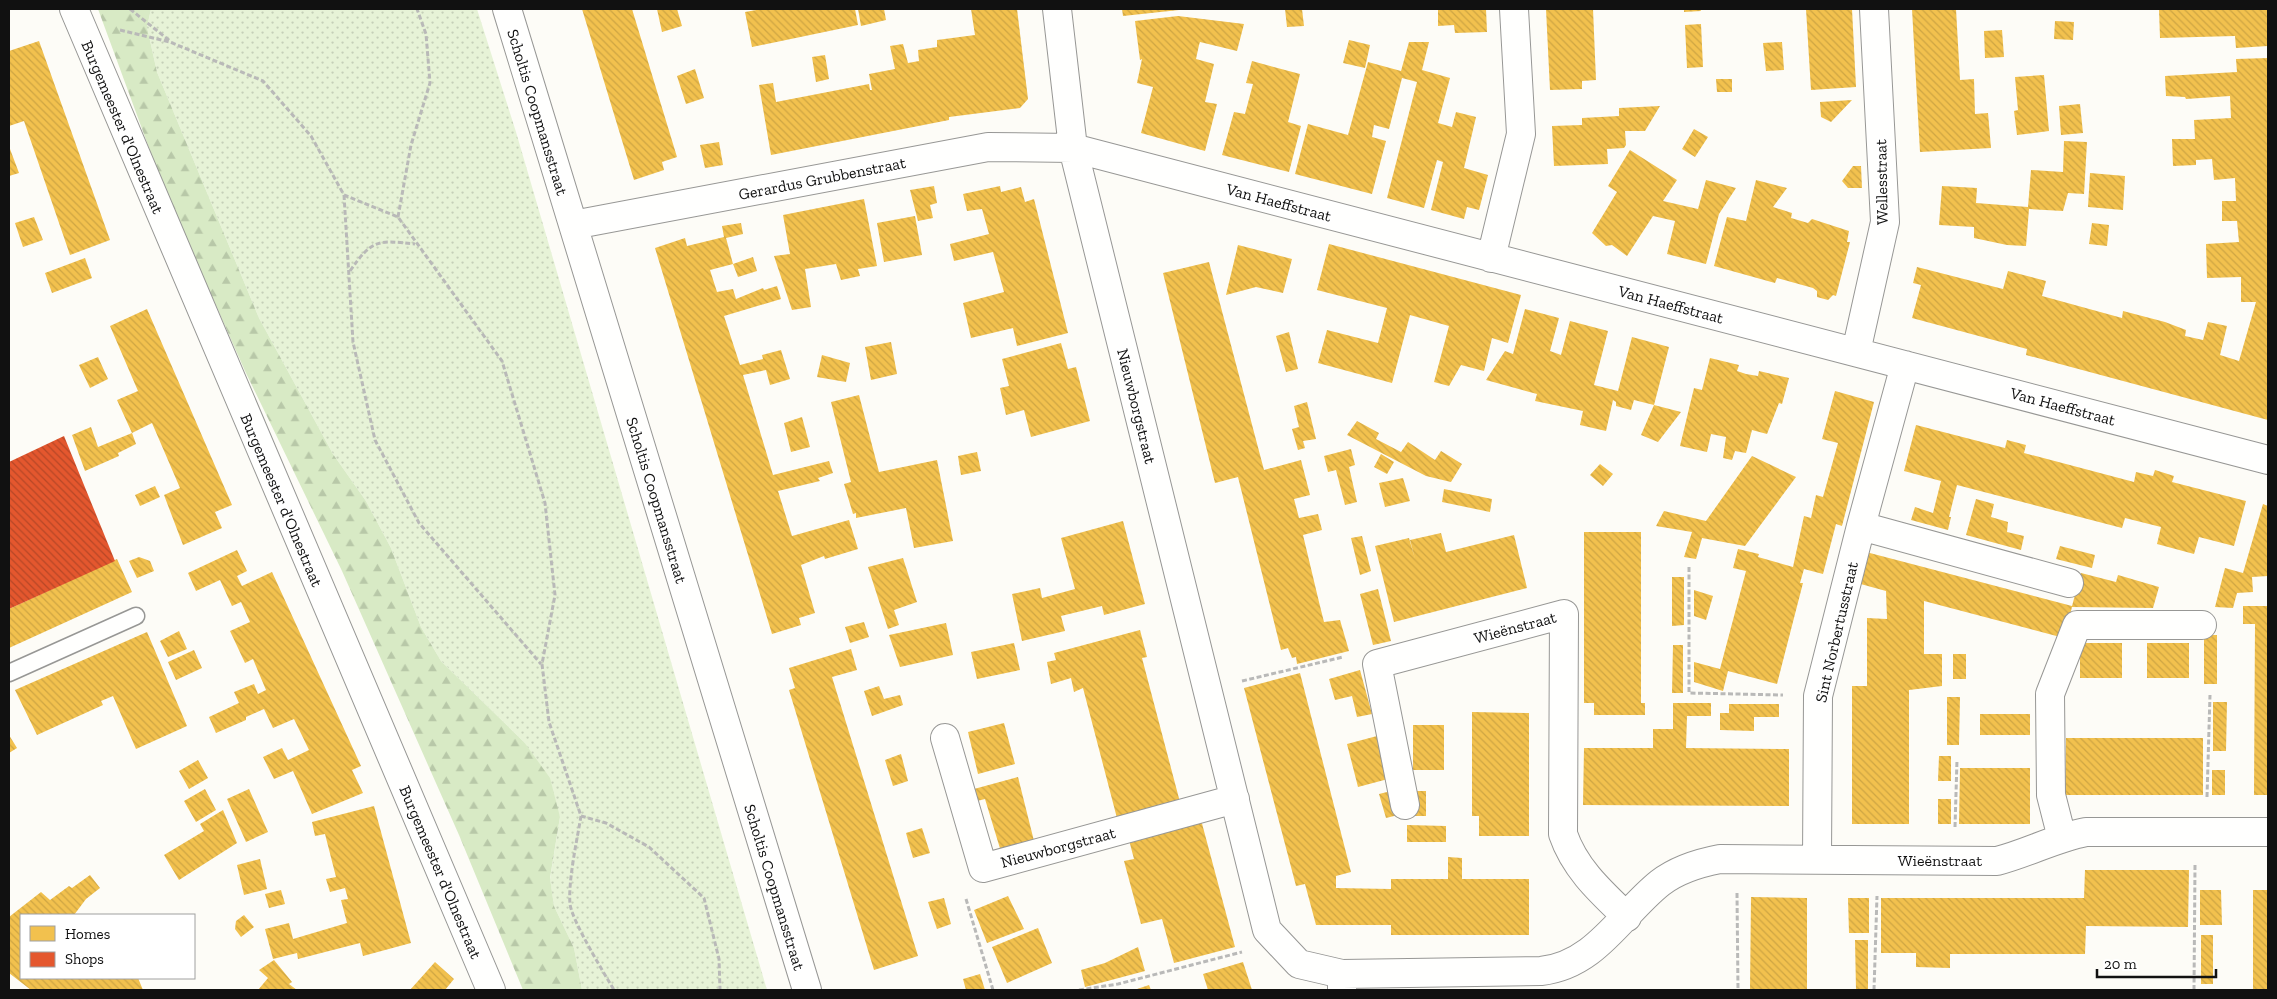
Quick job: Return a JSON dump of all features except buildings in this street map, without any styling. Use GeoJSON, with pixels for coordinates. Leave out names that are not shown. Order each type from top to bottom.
{"type":"FeatureCollection","features":[{"type":"Feature","properties":{"kind":"street","name":"Burgemeester d'Olnestraat"},"geometry":{"type":"LineString","coordinates":[[74,9],[76,20],[491,990]]}},
{"type":"Feature","properties":{"kind":"street","name":"Scholtis Coopmansstraat"},"geometry":{"type":"LineString","coordinates":[[507,9],[807,990]]}},
{"type":"Feature","properties":{"kind":"street","name":"Nieuwborgstraat"},"geometry":{"type":"LineString","coordinates":[[1057,9],[1073,148],[1267,930],[1299,964],[1342,982]]}},
{"type":"Feature","properties":{"kind":"street"},"geometry":{"type":"LineString","coordinates":[[1491,258],[1521,134],[1514,9]]}},
{"type":"Feature","properties":{"kind":"street","name":"Wellesstraat"},"geometry":{"type":"LineString","coordinates":[[1856,352],[1885,222],[1874,9]]}},
{"type":"Feature","properties":{"kind":"street","name":"Gerardus Grubbenstraat"},"geometry":{"type":"LineString","coordinates":[[573,224],[988,147],[1073,148]]}},
{"type":"Feature","properties":{"kind":"street","name":"Van Haeffstraat"},"geometry":{"type":"LineString","coordinates":[[1073,148],[2268,460]]}},
{"type":"Feature","properties":{"kind":"street","name":"Sint Norbertusstraat"},"geometry":{"type":"LineString","coordinates":[[1817,859],[1818,696],[1861,526],[1905,365]]}},
{"type":"Feature","properties":{"kind":"street"},"geometry":{"type":"LineString","coordinates":[[1861,526],[2069,583]]}},
{"type":"Feature","properties":{"kind":"street","name":"Wieënstraat"},"geometry":{"type":"LineString","coordinates":[[1377,664],[1564,614],[1563,834],[1569,851],[1582,872],[1627,918]]}},
{"type":"Feature","properties":{"kind":"street"},"geometry":{"type":"LineString","coordinates":[[2062,838],[2051,795],[2050,694],[2077,625],[2202,625]]}},
{"type":"Feature","properties":{"kind":"street"},"geometry":{"type":"LineString","coordinates":[[1377,664],[1405,805]]}},
{"type":"Feature","properties":{"kind":"street","name":"Nieuwborgstraat"},"geometry":{"type":"LineString","coordinates":[[945,738],[983,868],[1235,799]]}},
{"type":"Feature","properties":{"kind":"street","name":"Wieënstraat"},"geometry":{"type":"LineString","coordinates":[[1342,982],[1553,970],[1580,959],[1627,918],[1661,882],[1682,870],[1704,862],[1737,859],[1998,861],[2062,838],[2086,832],[2268,832]]}},
{"type":"Feature","properties":{"kind":"lane"},"geometry":{"type":"LineString","coordinates":[[9,673],[136,616]]}},
{"type":"Feature","properties":{"kind":"path"},"geometry":{"type":"LineString","coordinates":[[130,9],[170,42],[263,81],[310,136],[344,195],[353,342],[376,440],[419,523],[542,664]]}},
{"type":"Feature","properties":{"kind":"path"},"geometry":{"type":"LineString","coordinates":[[398,217],[411,145],[430,83],[426,34],[417,9]]}},
{"type":"Feature","properties":{"kind":"path"},"geometry":{"type":"LineString","coordinates":[[344,195],[398,217],[502,361],[545,503],[554,595],[542,664],[549,722],[581,816],[575,851],[570,906],[592,952],[614,990]]}},
{"type":"Feature","properties":{"kind":"path"},"geometry":{"type":"LineString","coordinates":[[349,272],[363,252],[384,240],[416,244]]}},
{"type":"Feature","properties":{"kind":"path"},"geometry":{"type":"LineString","coordinates":[[1690,567],[1689,693],[1818,696]]}},
{"type":"Feature","properties":{"kind":"path"},"geometry":{"type":"LineString","coordinates":[[1207,690],[1357,654],[1377,664]]}},
{"type":"Feature","properties":{"kind":"path"},"geometry":{"type":"LineString","coordinates":[[2194,990],[2201,832],[2210,695]]}},
{"type":"Feature","properties":{"kind":"path"},"geometry":{"type":"LineString","coordinates":[[1954,860],[1956,760]]}},
{"type":"Feature","properties":{"kind":"path"},"geometry":{"type":"LineString","coordinates":[[581,816],[606,823],[649,848],[704,898],[720,959],[721,990]]}},
{"type":"Feature","properties":{"kind":"path"},"geometry":{"type":"LineString","coordinates":[[1737,859],[1738,990]]}},
{"type":"Feature","properties":{"kind":"path"},"geometry":{"type":"LineString","coordinates":[[1874,990],[1878,860]]}},
{"type":"Feature","properties":{"kind":"path"},"geometry":{"type":"LineString","coordinates":[[965,895],[993,990]]}},
{"type":"Feature","properties":{"kind":"path"},"geometry":{"type":"LineString","coordinates":[[1080,990],[1118,984],[1278,943]]}},
{"type":"Feature","properties":{"kind":"green space"},"geometry":{"type":"Polygon","coordinates":[[[98,9],[151,9],[147,27],[157,72],[259,318],[333,454],[366,501],[391,548],[421,627],[441,661],[524,742],[550,778],[560,817],[550,878],[554,906],[574,948],[582,990],[523,990],[459,835],[342,571],[245,371],[163,186],[98,9]]]}},
{"type":"Feature","properties":{"kind":"green space"},"geometry":{"type":"Polygon","coordinates":[[[151,9],[477,9],[516,132],[767,990],[582,990],[574,948],[554,906],[550,879],[560,817],[524,742],[441,661],[421,627],[391,548],[366,501],[333,454],[259,318],[157,72],[147,27],[151,9]]]}}]}
